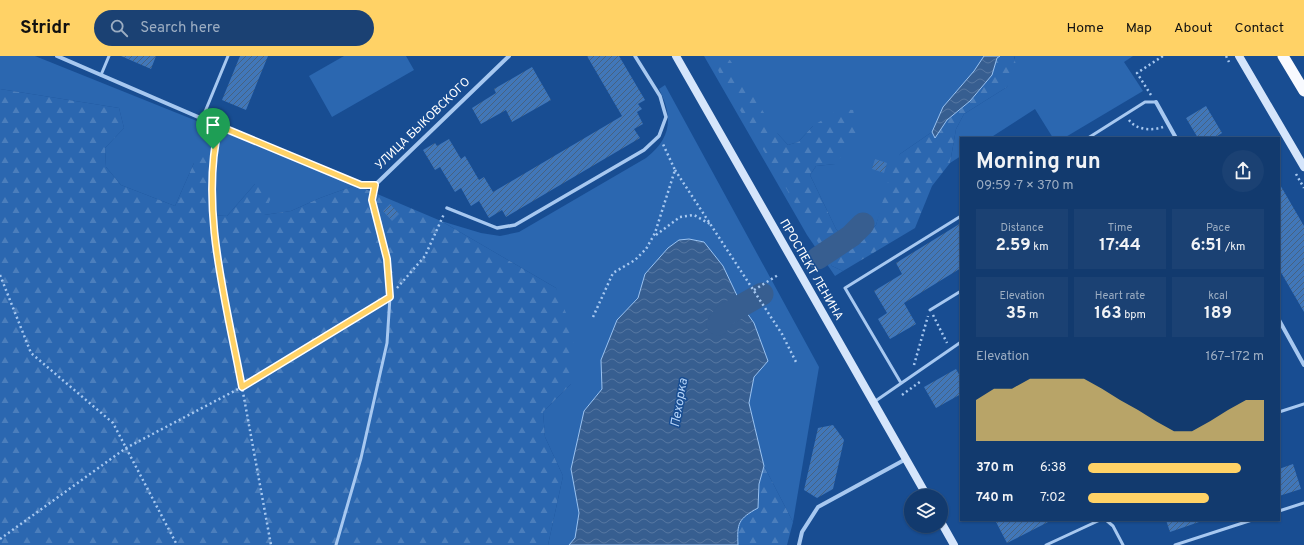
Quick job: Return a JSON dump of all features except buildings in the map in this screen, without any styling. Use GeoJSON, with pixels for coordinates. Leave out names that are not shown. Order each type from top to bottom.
{"type":"FeatureCollection","features":[{"type":"Feature","properties":{"kind":"highway"},"geometry":{"type":"LineString","coordinates":[[1283,56],[1304,91]]}},
{"type":"Feature","properties":{"kind":"main road","name":"ПРОСПЕКТ ЛЕНИНА"},"geometry":{"type":"LineString","coordinates":[[676,56],[923,489]]}},
{"type":"Feature","properties":{"kind":"main road"},"geometry":{"type":"LineString","coordinates":[[1239,56],[1304,167]]}},
{"type":"Feature","properties":{"kind":"main road"},"geometry":{"type":"LineString","coordinates":[[947,533],[954,545]]}},
{"type":"Feature","properties":{"kind":"street","name":"УЛИЦА БЫКОВСКОГО"},"geometry":{"type":"LineString","coordinates":[[58,56],[202,119],[361,185],[375,185],[509,56]]}},
{"type":"Feature","properties":{"kind":"street"},"geometry":{"type":"LineString","coordinates":[[447,208],[497,228],[515,225],[644,150],[659,136],[666,117],[660,96],[635,56]]}},
{"type":"Feature","properties":{"kind":"street"},"geometry":{"type":"LineString","coordinates":[[1156,102],[1175,137]]}},
{"type":"Feature","properties":{"kind":"street"},"geometry":{"type":"LineString","coordinates":[[1280,322],[1304,365]]}},
{"type":"Feature","properties":{"kind":"street"},"geometry":{"type":"LineString","coordinates":[[799,545],[802,532],[818,507],[906,459]]}},
{"type":"Feature","properties":{"kind":"lane"},"geometry":{"type":"LineString","coordinates":[[101,75],[109,56]]}},
{"type":"Feature","properties":{"kind":"lane"},"geometry":{"type":"LineString","coordinates":[[202,119],[228,56]]}},
{"type":"Feature","properties":{"kind":"lane"},"geometry":{"type":"LineString","coordinates":[[1090,137],[1145,102],[1156,102]]}},
{"type":"Feature","properties":{"kind":"lane"},"geometry":{"type":"LineString","coordinates":[[336,545],[361,458],[387,343],[390,297],[387,259],[372,200],[375,185]]}},
{"type":"Feature","properties":{"kind":"lane"},"geometry":{"type":"LineString","coordinates":[[901,383],[845,288],[960,217]]}},
{"type":"Feature","properties":{"kind":"lane"},"geometry":{"type":"LineString","coordinates":[[930,310],[960,292]]}},
{"type":"Feature","properties":{"kind":"lane"},"geometry":{"type":"LineString","coordinates":[[873,402],[960,343]]}},
{"type":"Feature","properties":{"kind":"lane"},"geometry":{"type":"LineString","coordinates":[[1280,412],[1304,404]]}},
{"type":"Feature","properties":{"kind":"lane"},"geometry":{"type":"LineString","coordinates":[[1280,511],[1304,503]]}},
{"type":"Feature","properties":{"kind":"lane"},"geometry":{"type":"LineString","coordinates":[[1046,545],[1098,521]]}},
{"type":"Feature","properties":{"kind":"lane"},"geometry":{"type":"LineString","coordinates":[[1107,521],[1113,526],[1123,545]]}},
{"type":"Feature","properties":{"kind":"lane"},"geometry":{"type":"LineString","coordinates":[[1175,545],[1249,521]]}},
{"type":"Feature","properties":{"kind":"path"},"geometry":{"type":"LineString","coordinates":[[1156,102],[1137,73],[1163,56]]}},
{"type":"Feature","properties":{"kind":"path"},"geometry":{"type":"LineString","coordinates":[[1126,115],[1133,125],[1145,129],[1157,130],[1169,125]]}},
{"type":"Feature","properties":{"kind":"path"},"geometry":{"type":"LineString","coordinates":[[219,126],[213,149],[213,229],[271,545]]}},
{"type":"Feature","properties":{"kind":"path"},"geometry":{"type":"LineString","coordinates":[[659,136],[675,170],[782,334],[797,364]]}},
{"type":"Feature","properties":{"kind":"path"},"geometry":{"type":"LineString","coordinates":[[593,317],[613,273],[635,260],[646,249],[653,237],[675,170]]}},
{"type":"Feature","properties":{"kind":"path"},"geometry":{"type":"LineString","coordinates":[[0,539],[126,448],[242,387],[390,297],[425,256],[447,208]]}},
{"type":"Feature","properties":{"kind":"path"},"geometry":{"type":"LineString","coordinates":[[653,237],[680,217],[694,215],[711,224]]}},
{"type":"Feature","properties":{"kind":"path"},"geometry":{"type":"LineString","coordinates":[[0,275],[31,353],[113,423],[177,545]]}},
{"type":"Feature","properties":{"kind":"path"},"geometry":{"type":"LineString","coordinates":[[754,290],[778,275]]}},
{"type":"Feature","properties":{"kind":"path"},"geometry":{"type":"LineString","coordinates":[[930,310],[950,349]]}},
{"type":"Feature","properties":{"kind":"path"},"geometry":{"type":"LineString","coordinates":[[910,377],[930,310]]}},
{"type":"Feature","properties":{"kind":"green space"},"geometry":{"type":"Polygon","coordinates":[[[0,56],[35,56],[356,185],[320,198],[291,211],[264,215],[255,184],[227,216],[208,215],[211,177],[194,163],[175,206],[121,185],[106,167],[105,148],[124,128],[119,108],[0,89],[0,56]]]}},
{"type":"Feature","properties":{"kind":"green space"},"geometry":{"type":"Polygon","coordinates":[[[344,56],[406,56],[414,70],[332,117],[309,76],[344,56]]]}},
{"type":"Feature","properties":{"kind":"green space"},"geometry":{"type":"Polygon","coordinates":[[[704,56],[984,56],[974,71],[943,107],[932,132],[900,154],[876,225],[863,238],[850,243],[836,229],[810,175],[816,166],[835,164],[813,126],[798,142],[788,145],[777,133],[832,266],[843,271],[835,276],[807,235],[704,56]]]}},
{"type":"Feature","properties":{"kind":"green space"},"geometry":{"type":"Polygon","coordinates":[[[1000,56],[1015,56],[1014,58],[1018,71],[1007,87],[964,114],[956,129],[950,163],[932,186],[915,228],[843,271],[832,266],[721,78],[716,64],[722,58],[730,60],[777,133],[788,145],[798,142],[813,126],[839,109],[853,110],[859,135],[835,164],[816,166],[810,175],[836,229],[850,243],[863,238],[876,225],[893,164],[900,154],[932,132],[935,138],[947,120],[970,101],[992,75],[997,58],[1000,56]]]}},
{"type":"Feature","properties":{"kind":"green space"},"geometry":{"type":"Polygon","coordinates":[[[1015,56],[1133,56],[1124,62],[1143,91],[1066,137],[1052,137],[1035,109],[992,137],[960,137],[960,157],[950,163],[956,129],[964,114],[1007,87],[1015,56]]]}},
{"type":"Feature","properties":{"kind":"green space"},"geometry":{"type":"Polygon","coordinates":[[[665,85],[819,367],[793,522],[764,466],[749,403],[754,377],[768,361],[754,323],[742,306],[723,266],[704,242],[668,248],[645,274],[638,298],[617,320],[601,360],[602,389],[584,411],[571,469],[579,513],[575,538],[569,545],[548,545],[563,476],[545,437],[543,412],[571,384],[556,288],[441,221],[481,233],[500,236],[519,232],[646,158],[661,143],[668,126],[667,109],[659,89],[665,85]]]}},
{"type":"Feature","properties":{"kind":"green space"},"geometry":{"type":"Polygon","coordinates":[[[0,89],[119,108],[124,128],[105,148],[106,167],[121,185],[175,206],[194,163],[201,154],[209,158],[211,177],[208,215],[227,216],[255,184],[269,183],[274,190],[264,215],[291,211],[320,198],[356,185],[441,221],[556,288],[574,333],[571,384],[543,412],[545,437],[563,476],[548,545],[0,545],[0,89]]]}},
{"type":"Feature","properties":{"kind":"green space"},"geometry":{"type":"Polygon","coordinates":[[[764,466],[793,522],[787,545],[738,545],[738,531],[740,522],[746,515],[758,508],[759,484],[764,466]]]}},
{"type":"Feature","properties":{"kind":"water"},"geometry":{"type":"Polygon","coordinates":[[[984,56],[1000,56],[997,58],[992,75],[970,101],[947,120],[935,138],[932,132],[943,107],[974,71],[984,56]]]}},
{"type":"Feature","properties":{"kind":"water"},"geometry":{"type":"Polygon","coordinates":[[[689,239],[704,242],[723,266],[742,306],[754,323],[768,361],[754,377],[749,403],[764,466],[759,484],[758,508],[746,515],[740,522],[738,531],[738,545],[569,545],[575,538],[579,513],[571,469],[584,411],[602,389],[601,360],[617,320],[638,298],[645,274],[668,248],[679,240],[689,239]]]}},
{"type":"Feature","properties":{"kind":"waterway","name":"Пехорка"},"geometry":{"type":"LineString","coordinates":[[818,258],[851,236],[863,224]]}},
{"type":"Feature","properties":{"kind":"waterway","name":"Пехорка"},"geometry":{"type":"LineString","coordinates":[[718,324],[725,315],[762,294]]}},
{"type":"Feature","properties":{"kind":"route"},"geometry":{"type":"LineString","coordinates":[[219,126],[361,185],[375,185],[372,200],[387,259],[390,297],[242,387],[213,229],[213,149],[219,126]]}}]}
